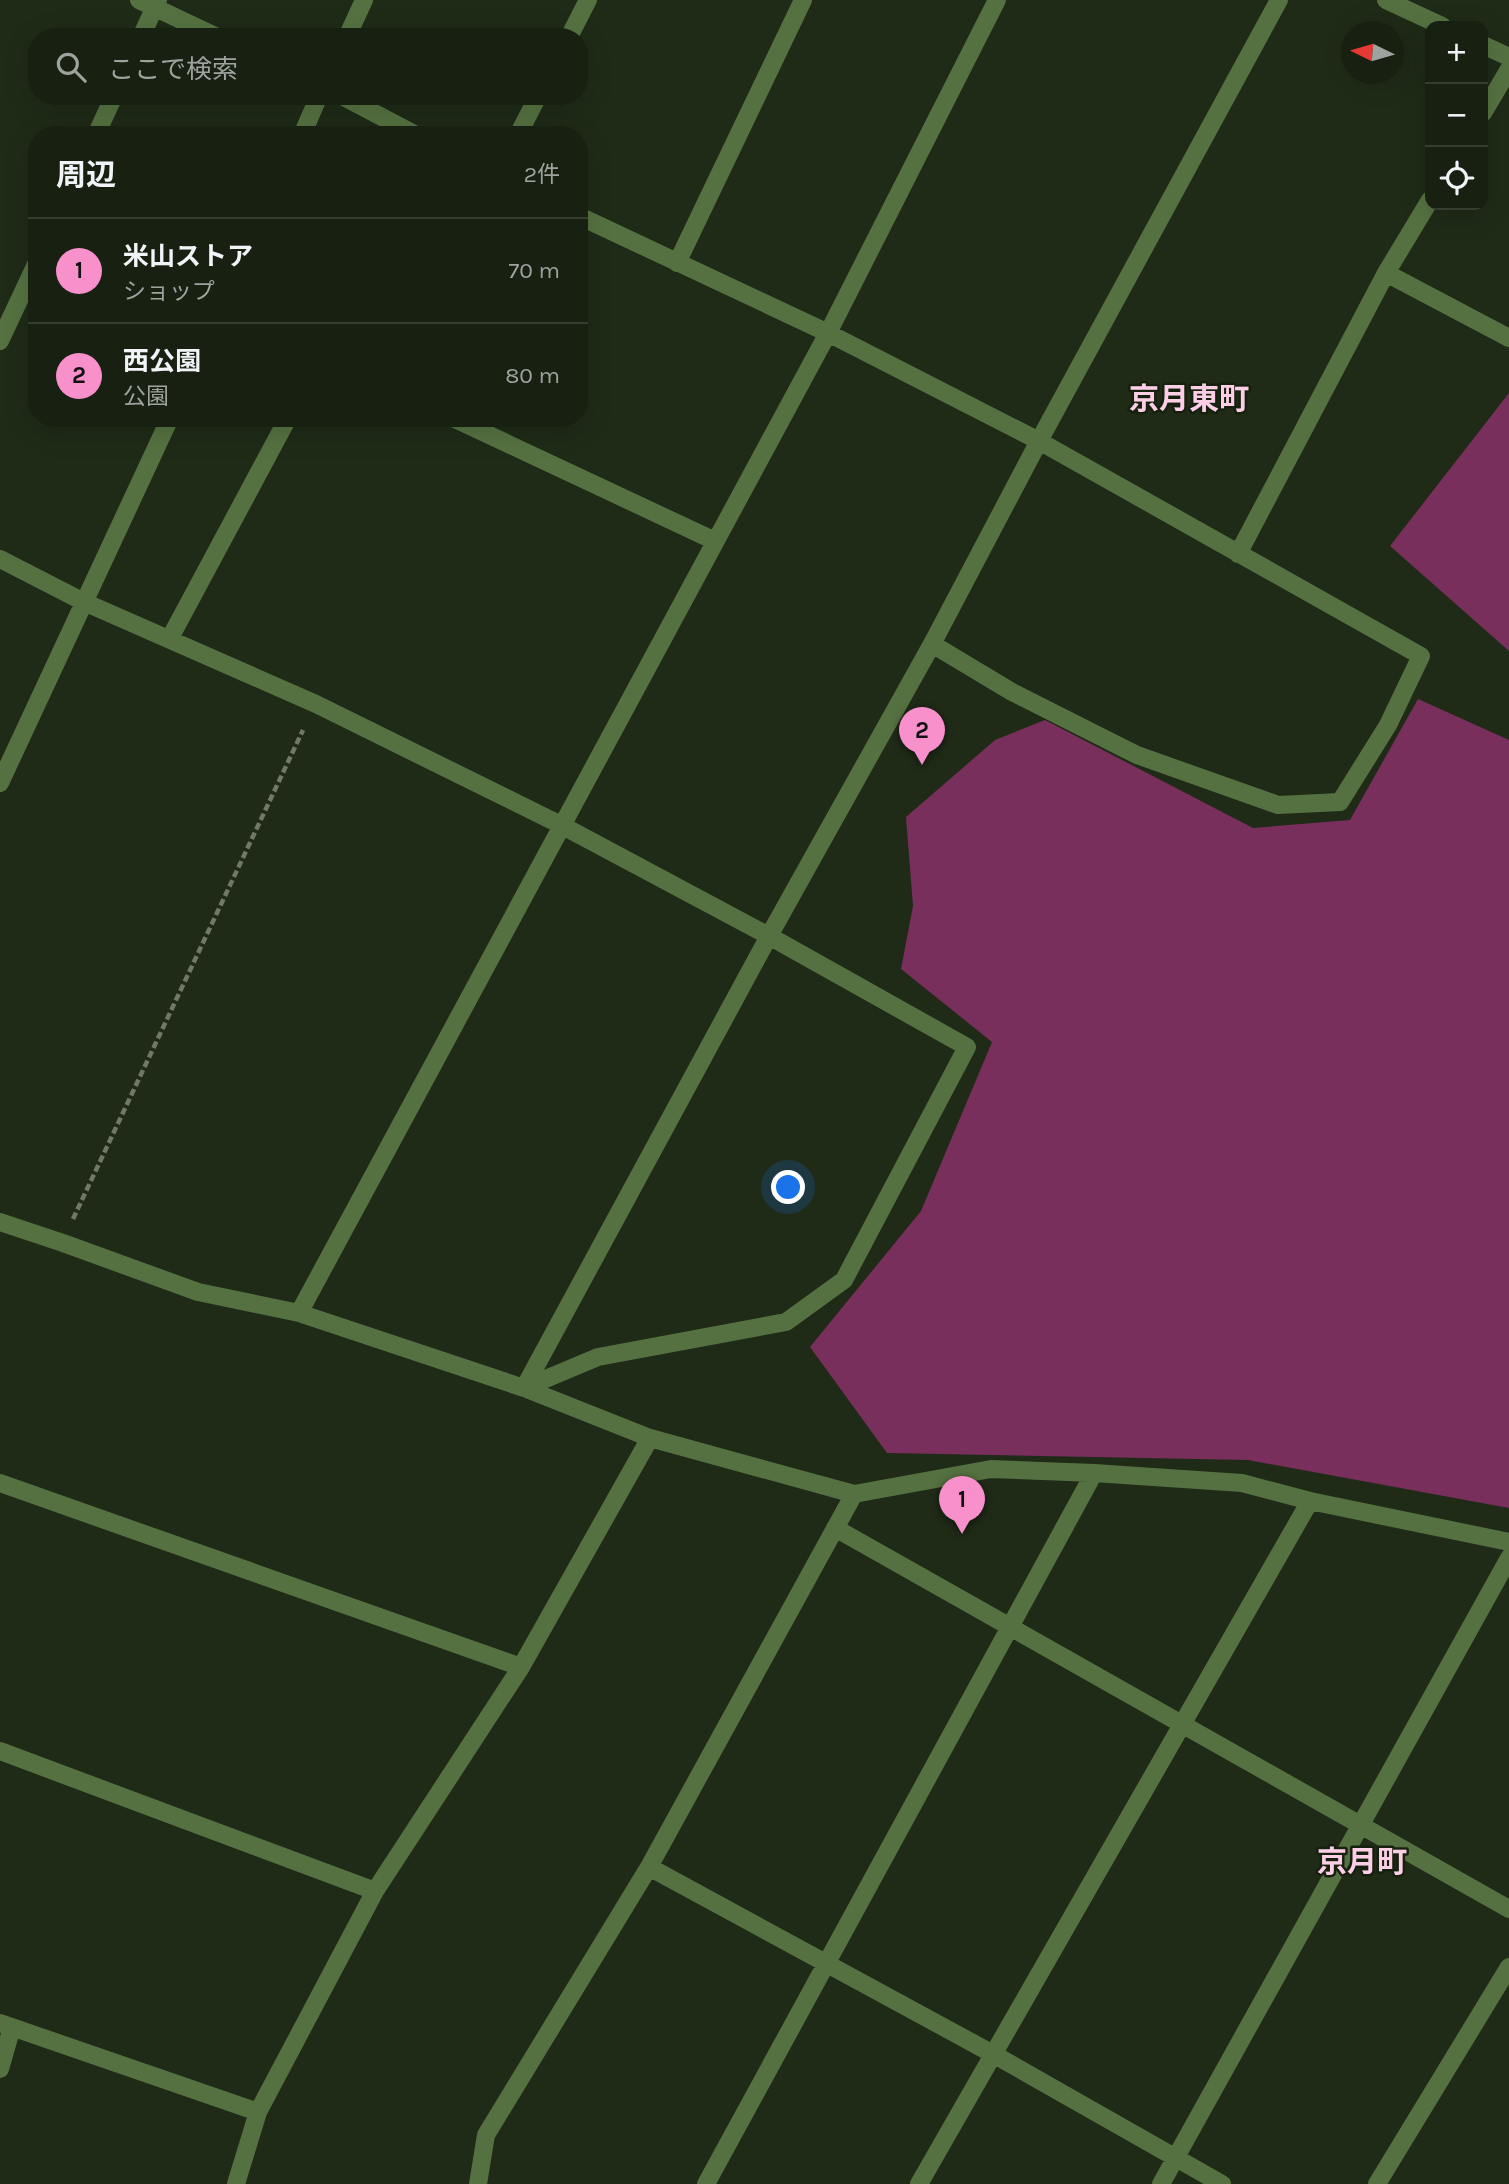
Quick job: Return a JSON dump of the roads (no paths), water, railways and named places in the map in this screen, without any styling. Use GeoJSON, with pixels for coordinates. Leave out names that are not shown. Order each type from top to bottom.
{"type":"FeatureCollection","features":[{"type":"Feature","properties":{"kind":"street"},"geometry":{"type":"LineString","coordinates":[[351,28],[364,0]]}},
{"type":"Feature","properties":{"kind":"street"},"geometry":{"type":"LineString","coordinates":[[574,28],[589,0]]}},
{"type":"Feature","properties":{"kind":"street"},"geometry":{"type":"LineString","coordinates":[[677,263],[803,0]]}},
{"type":"Feature","properties":{"kind":"street"},"geometry":{"type":"LineString","coordinates":[[299,1313],[828,333],[998,0]]}},
{"type":"Feature","properties":{"kind":"street"},"geometry":{"type":"LineString","coordinates":[[524,1388],[769,936],[932,643],[1038,440],[1279,0]]}},
{"type":"Feature","properties":{"kind":"street"},"geometry":{"type":"LineString","coordinates":[[1386,0],[1431,21]]}},
{"type":"Feature","properties":{"kind":"street"},"geometry":{"type":"LineString","coordinates":[[144,28],[151,3],[200,28]]}},
{"type":"Feature","properties":{"kind":"street"},"geometry":{"type":"LineString","coordinates":[[1488,48],[1509,58]]}},
{"type":"Feature","properties":{"kind":"street"},"geometry":{"type":"LineString","coordinates":[[1488,105],[1509,69]]}},
{"type":"Feature","properties":{"kind":"street"},"geometry":{"type":"LineString","coordinates":[[100,126],[110,105]]}},
{"type":"Feature","properties":{"kind":"street"},"geometry":{"type":"LineString","coordinates":[[306,126],[316,105]]}},
{"type":"Feature","properties":{"kind":"street"},"geometry":{"type":"LineString","coordinates":[[359,105],[399,126]]}},
{"type":"Feature","properties":{"kind":"street"},"geometry":{"type":"LineString","coordinates":[[523,126],[533,105]]}},
{"type":"Feature","properties":{"kind":"street"},"geometry":{"type":"LineString","coordinates":[[1238,554],[1386,273],[1425,208]]}},
{"type":"Feature","properties":{"kind":"street"},"geometry":{"type":"LineString","coordinates":[[588,220],[828,333],[1038,440],[1421,656],[1388,725],[1340,802],[1278,805],[1137,755],[1012,692],[932,643]]}},
{"type":"Feature","properties":{"kind":"street"},"geometry":{"type":"LineString","coordinates":[[1386,273],[1509,338]]}},
{"type":"Feature","properties":{"kind":"street"},"geometry":{"type":"LineString","coordinates":[[0,341],[28,281]]}},
{"type":"Feature","properties":{"kind":"street"},"geometry":{"type":"LineString","coordinates":[[0,783],[166,427]]}},
{"type":"Feature","properties":{"kind":"street"},"geometry":{"type":"LineString","coordinates":[[170,638],[283,427]]}},
{"type":"Feature","properties":{"kind":"street"},"geometry":{"type":"LineString","coordinates":[[472,427],[715,541]]}},
{"type":"Feature","properties":{"kind":"street"},"geometry":{"type":"LineString","coordinates":[[0,559],[84,602],[316,704],[561,825],[769,936],[967,1047],[844,1280],[786,1322],[598,1357],[524,1388]]}},
{"type":"Feature","properties":{"kind":"street"},"geometry":{"type":"LineString","coordinates":[[0,1242],[3,1223],[63,1242],[198,1292],[299,1313],[524,1388],[650,1438],[854,1494],[991,1469],[1242,1483],[1509,1542]]}},
{"type":"Feature","properties":{"kind":"street"},"geometry":{"type":"LineString","coordinates":[[236,2184],[258,2112],[375,1891],[521,1667],[650,1438]]}},
{"type":"Feature","properties":{"kind":"street"},"geometry":{"type":"LineString","coordinates":[[706,2184],[1094,1473]]}},
{"type":"Feature","properties":{"kind":"street"},"geometry":{"type":"LineString","coordinates":[[0,1483],[521,1667]]}},
{"type":"Feature","properties":{"kind":"street"},"geometry":{"type":"LineString","coordinates":[[478,2184],[486,2135],[649,1867],[854,1494]]}},
{"type":"Feature","properties":{"kind":"street"},"geometry":{"type":"LineString","coordinates":[[919,2184],[1310,1500]]}},
{"type":"Feature","properties":{"kind":"street"},"geometry":{"type":"LineString","coordinates":[[835,1528],[1509,1909]]}},
{"type":"Feature","properties":{"kind":"street"},"geometry":{"type":"LineString","coordinates":[[1161,2184],[1509,1558]]}},
{"type":"Feature","properties":{"kind":"street"},"geometry":{"type":"LineString","coordinates":[[0,1751],[375,1891]]}},
{"type":"Feature","properties":{"kind":"street"},"geometry":{"type":"LineString","coordinates":[[649,1867],[993,2054],[1222,2184]]}},
{"type":"Feature","properties":{"kind":"street"},"geometry":{"type":"LineString","coordinates":[[1377,2184],[1509,1967]]}},
{"type":"Feature","properties":{"kind":"street"},"geometry":{"type":"LineString","coordinates":[[0,2069],[6,2025],[258,2112]]}},
{"type":"Feature","properties":{"kind":"place","name":"西公園"},"geometry":{"type":"Point","coordinates":[922,765]}},
{"type":"Feature","properties":{"kind":"place","name":"米山ストア"},"geometry":{"type":"Point","coordinates":[962,1534]}},
{"type":"Feature","properties":{"kind":"district","name":"京月東町"},"geometry":{"type":"Point","coordinates":[1189,399]}},
{"type":"Feature","properties":{"kind":"district","name":"京月町"},"geometry":{"type":"Point","coordinates":[1362,1862]}}]}
